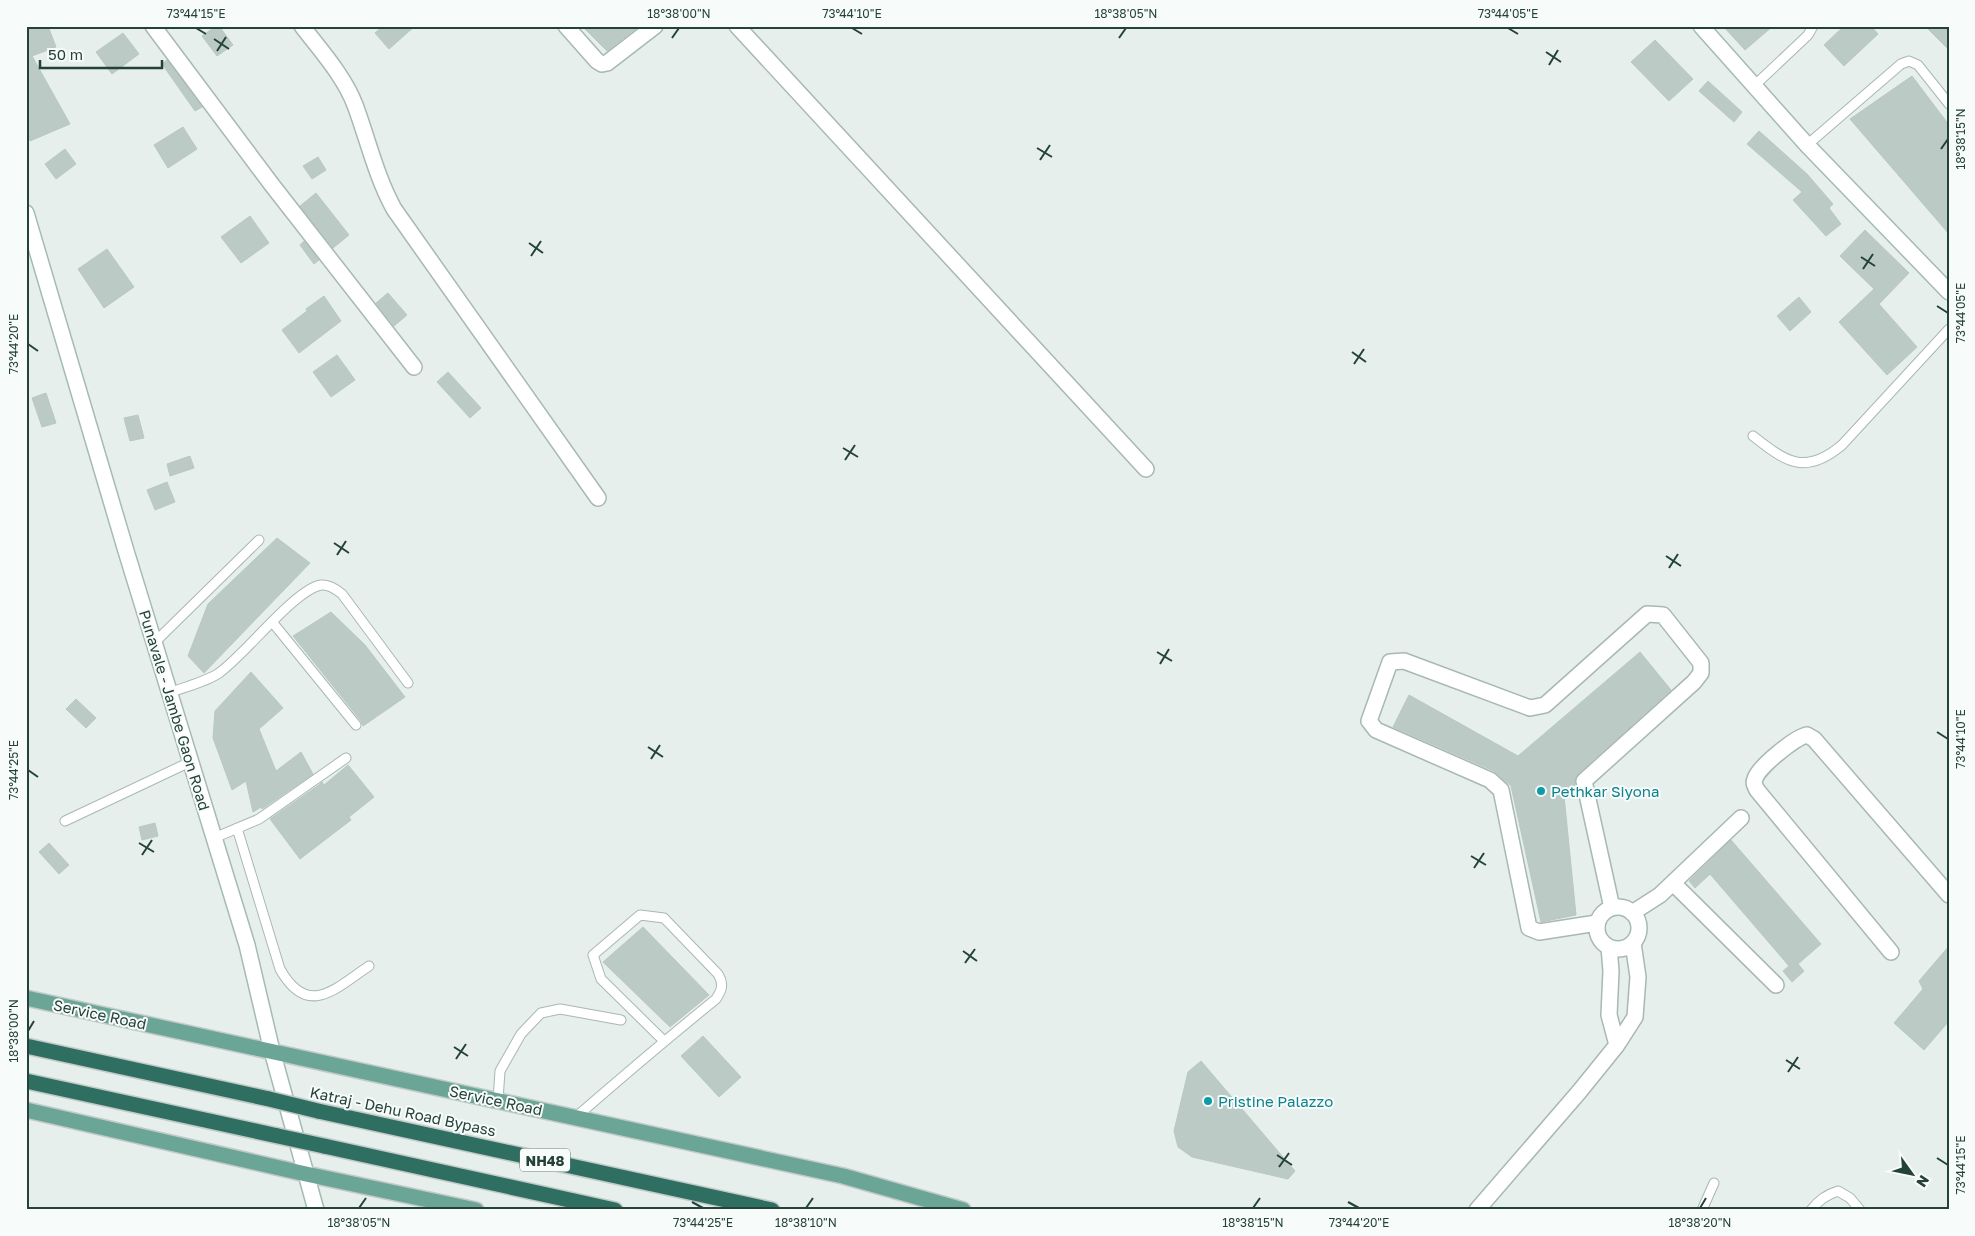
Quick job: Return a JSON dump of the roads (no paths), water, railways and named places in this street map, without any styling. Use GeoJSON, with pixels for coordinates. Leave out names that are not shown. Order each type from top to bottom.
{"type":"FeatureCollection","features":[{"type":"Feature","properties":{"kind":"highway","name":"Katraj - Dehu Road Bypass"},"geometry":{"type":"LineString","coordinates":[[26,1046],[772,1210]]}},
{"type":"Feature","properties":{"kind":"highway","name":"NH48"},"geometry":{"type":"LineString","coordinates":[[26,1081],[615,1210]]}},
{"type":"Feature","properties":{"kind":"main road","name":"Service Road"},"geometry":{"type":"LineString","coordinates":[[26,998],[842,1176],[963,1210]]}},
{"type":"Feature","properties":{"kind":"main road"},"geometry":{"type":"LineString","coordinates":[[26,1110],[306,1174],[420,1204],[476,1210]]}},
{"type":"Feature","properties":{"kind":"street"},"geometry":{"type":"LineString","coordinates":[[153,26],[272,185],[414,367]]}},
{"type":"Feature","properties":{"kind":"street"},"geometry":{"type":"LineString","coordinates":[[302,26],[334,67],[355,104],[382,188],[394,209],[598,498]]}},
{"type":"Feature","properties":{"kind":"street"},"geometry":{"type":"LineString","coordinates":[[566,26],[597,61],[602,64],[607,63],[655,26]]}},
{"type":"Feature","properties":{"kind":"street"},"geometry":{"type":"LineString","coordinates":[[737,26],[1146,469]]}},
{"type":"Feature","properties":{"kind":"street"},"geometry":{"type":"LineString","coordinates":[[1701,26],[1807,145],[1949,292]]}},
{"type":"Feature","properties":{"kind":"street","name":"Punavale - Jambe Gaon Road"},"geometry":{"type":"LineString","coordinates":[[26,213],[169,693],[247,945],[272,1051],[316,1210]]}},
{"type":"Feature","properties":{"kind":"street"},"geometry":{"type":"LineString","coordinates":[[1478,1210],[1600,1067],[1636,1017],[1638,977],[1633,943],[1638,931],[1638,925],[1632,913],[1619,907],[1606,911],[1597,923],[1539,932],[1529,928],[1500,790],[1490,780],[1376,730],[1369,721],[1390,662],[1404,661],[1530,708],[1545,705],[1647,614],[1663,615],[1701,663],[1701,673],[1694,682],[1584,781],[1612,908]]}},
{"type":"Feature","properties":{"kind":"street"},"geometry":{"type":"LineString","coordinates":[[1891,952],[1757,790],[1754,783],[1755,777],[1761,769],[1797,739],[1808,735],[1814,739],[1949,895]]}},
{"type":"Feature","properties":{"kind":"street"},"geometry":{"type":"LineString","coordinates":[[1632,913],[1660,895],[1674,883],[1741,818]]}},
{"type":"Feature","properties":{"kind":"street"},"geometry":{"type":"LineString","coordinates":[[1674,883],[1776,985]]}},
{"type":"Feature","properties":{"kind":"street"},"geometry":{"type":"LineString","coordinates":[[1597,923],[1599,937],[1609,947],[1621,949],[1633,943]]}},
{"type":"Feature","properties":{"kind":"street"},"geometry":{"type":"LineString","coordinates":[[1609,947],[1611,971],[1609,1015],[1617,1045]]}},
{"type":"Feature","properties":{"kind":"lane"},"geometry":{"type":"LineString","coordinates":[[1754,86],[1808,35],[1813,26]]}},
{"type":"Feature","properties":{"kind":"lane"},"geometry":{"type":"LineString","coordinates":[[1807,145],[1901,64],[1909,62],[1918,65],[1949,104]]}},
{"type":"Feature","properties":{"kind":"lane"},"geometry":{"type":"LineString","coordinates":[[1752,436],[1778,456],[1794,462],[1812,462],[1829,456],[1842,445],[1949,329]]}},
{"type":"Feature","properties":{"kind":"lane"},"geometry":{"type":"LineString","coordinates":[[154,643],[259,540]]}},
{"type":"Feature","properties":{"kind":"lane"},"geometry":{"type":"LineString","coordinates":[[169,693],[217,675],[245,652],[295,600],[312,588],[323,585],[333,587],[342,594],[408,684]]}},
{"type":"Feature","properties":{"kind":"lane"},"geometry":{"type":"LineString","coordinates":[[273,623],[356,725]]}},
{"type":"Feature","properties":{"kind":"lane"},"geometry":{"type":"LineString","coordinates":[[214,838],[259,819],[274,810],[346,758]]}},
{"type":"Feature","properties":{"kind":"lane"},"geometry":{"type":"LineString","coordinates":[[64,821],[190,762]]}},
{"type":"Feature","properties":{"kind":"lane"},"geometry":{"type":"LineString","coordinates":[[237,828],[280,969],[287,981],[296,990],[306,995],[324,995],[369,966]]}},
{"type":"Feature","properties":{"kind":"lane"},"geometry":{"type":"LineString","coordinates":[[576,1118],[664,1041],[716,1000],[722,991],[722,981],[718,974],[664,918],[640,915],[592,956],[601,979],[664,1041]]}},
{"type":"Feature","properties":{"kind":"lane"},"geometry":{"type":"LineString","coordinates":[[498,1100],[500,1071],[521,1034],[540,1013],[560,1008],[621,1020]]}},
{"type":"Feature","properties":{"kind":"lane"},"geometry":{"type":"LineString","coordinates":[[1702,1210],[1714,1183]]}},
{"type":"Feature","properties":{"kind":"lane"},"geometry":{"type":"LineString","coordinates":[[1811,1210],[1823,1197],[1838,1192],[1850,1198],[1860,1210]]}},
{"type":"Feature","properties":{"kind":"place","name":"Pethkar Siyona"},"geometry":{"type":"Point","coordinates":[1541,791]}},
{"type":"Feature","properties":{"kind":"place","name":"Pristine Palazzo"},"geometry":{"type":"Point","coordinates":[1208,1101]}}]}
